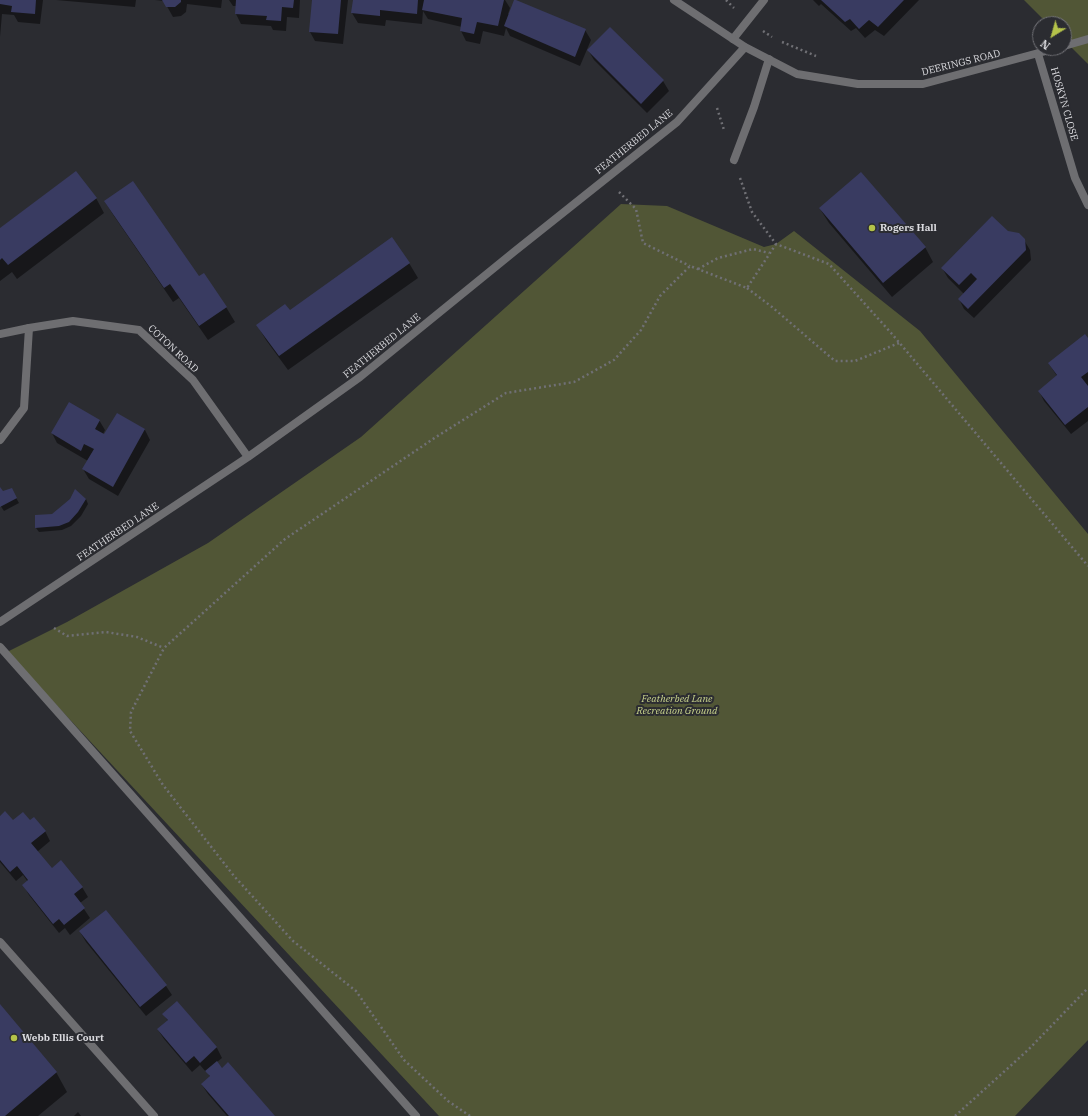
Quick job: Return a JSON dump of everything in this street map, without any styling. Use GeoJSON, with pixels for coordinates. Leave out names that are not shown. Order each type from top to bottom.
{"type":"FeatureCollection","features":[{"type":"Feature","properties":{"kind":"street","name":"DEERINGS ROAD"},"geometry":{"type":"LineString","coordinates":[[674,0],[745,47],[797,74],[858,84],[923,84],[1032,56]]}},
{"type":"Feature","properties":{"kind":"street"},"geometry":{"type":"LineString","coordinates":[[733,39],[764,0]]}},
{"type":"Feature","properties":{"kind":"street"},"geometry":{"type":"LineString","coordinates":[[1072,44],[1088,39]]}},
{"type":"Feature","properties":{"kind":"street","name":"FEATHERBED LANE"},"geometry":{"type":"LineString","coordinates":[[0,622],[248,457],[360,377],[605,178],[677,122],[745,47]]}},
{"type":"Feature","properties":{"kind":"street","name":"HOSKYN CLOSE"},"geometry":{"type":"LineString","coordinates":[[1039,56],[1075,178],[1088,205]]}},
{"type":"Feature","properties":{"kind":"street"},"geometry":{"type":"LineString","coordinates":[[734,160],[754,107],[769,60]]}},
{"type":"Feature","properties":{"kind":"street","name":"COTON ROAD"},"geometry":{"type":"LineString","coordinates":[[0,334],[73,321],[139,330],[193,380],[248,457]]}},
{"type":"Feature","properties":{"kind":"street"},"geometry":{"type":"LineString","coordinates":[[0,440],[24,408],[28,328]]}},
{"type":"Feature","properties":{"kind":"street"},"geometry":{"type":"LineString","coordinates":[[0,646],[416,1116]]}},
{"type":"Feature","properties":{"kind":"street"},"geometry":{"type":"LineString","coordinates":[[0,942],[154,1116]]}},
{"type":"Feature","properties":{"kind":"path"},"geometry":{"type":"LineString","coordinates":[[726,0],[748,21],[777,40],[817,56]]}},
{"type":"Feature","properties":{"kind":"path"},"geometry":{"type":"LineString","coordinates":[[709,86],[752,212],[776,244],[829,264],[899,343],[1088,566]]}},
{"type":"Feature","properties":{"kind":"path"},"geometry":{"type":"LineString","coordinates":[[605,178],[636,209],[643,243],[690,266],[747,288],[835,361],[855,361],[899,343]]}},
{"type":"Feature","properties":{"kind":"path"},"geometry":{"type":"LineString","coordinates":[[747,288],[776,244]]}},
{"type":"Feature","properties":{"kind":"path"},"geometry":{"type":"LineString","coordinates":[[698,269],[718,258],[753,249],[769,253]]}},
{"type":"Feature","properties":{"kind":"path"},"geometry":{"type":"LineString","coordinates":[[470,1116],[448,1101],[404,1060],[356,991],[293,941],[234,876],[163,785],[130,731],[130,712],[164,648],[285,539],[436,437],[506,393],[574,382],[614,360],[641,330],[660,296],[690,266]]}},
{"type":"Feature","properties":{"kind":"path"},"geometry":{"type":"LineString","coordinates":[[54,628],[67,636],[106,632],[137,637],[164,648]]}},
{"type":"Feature","properties":{"kind":"path"},"geometry":{"type":"LineString","coordinates":[[956,1116],[1028,1050],[1088,988]]}},
{"type":"Feature","properties":{"kind":"green space"},"geometry":{"type":"Polygon","coordinates":[[[1024,0],[1088,0],[1088,64],[1072,48],[1072,16],[1040,16],[1024,0]]]}},
{"type":"Feature","properties":{"kind":"green space","name":"Featherbed Lane Recreation Ground"},"geometry":{"type":"Polygon","coordinates":[[[621,204],[667,206],[764,247],[776,244],[794,231],[920,331],[1088,534],[1088,1040],[1015,1116],[439,1116],[7,652],[67,622],[208,543],[361,437],[621,204]]]}},
{"type":"Feature","properties":{"kind":"building"},"geometry":{"type":"Polygon","coordinates":[[[0,0],[36,0],[35,14],[11,12],[12,6],[0,4],[0,0]]]}},
{"type":"Feature","properties":{"kind":"building"},"geometry":{"type":"Polygon","coordinates":[[[162,0],[181,0],[181,2],[175,7],[166,7],[162,0]]]}},
{"type":"Feature","properties":{"kind":"building"},"geometry":{"type":"Polygon","coordinates":[[[236,0],[294,0],[293,8],[282,7],[281,21],[266,20],[267,16],[235,14],[236,0]]]}},
{"type":"Feature","properties":{"kind":"building"},"geometry":{"type":"Polygon","coordinates":[[[312,0],[341,0],[338,34],[309,32],[312,0]]]}},
{"type":"Feature","properties":{"kind":"building"},"geometry":{"type":"Polygon","coordinates":[[[353,0],[418,0],[417,14],[380,10],[380,16],[351,13],[353,0]]]}},
{"type":"Feature","properties":{"kind":"building"},"geometry":{"type":"Polygon","coordinates":[[[424,0],[504,0],[498,26],[477,22],[474,34],[460,31],[462,18],[422,10],[424,0]]]}},
{"type":"Feature","properties":{"kind":"building"},"geometry":{"type":"Polygon","coordinates":[[[514,0],[586,29],[575,57],[504,26],[514,0]]]}},
{"type":"Feature","properties":{"kind":"building"},"geometry":{"type":"Polygon","coordinates":[[[821,0],[904,0],[878,27],[869,20],[859,29],[850,19],[845,22],[821,0]]]}},
{"type":"Feature","properties":{"kind":"building"},"geometry":{"type":"Polygon","coordinates":[[[610,27],[664,80],[641,104],[587,50],[610,27]]]}},
{"type":"Feature","properties":{"kind":"building"},"geometry":{"type":"Polygon","coordinates":[[[76,171],[97,198],[8,265],[2,258],[0,260],[0,228],[76,171]]]}},
{"type":"Feature","properties":{"kind":"building","name":"Rogers Hall"},"geometry":{"type":"Polygon","coordinates":[[[861,172],[926,247],[883,283],[819,208],[861,172]]]}},
{"type":"Feature","properties":{"kind":"building"},"geometry":{"type":"Polygon","coordinates":[[[133,181],[199,276],[204,273],[227,307],[199,326],[170,284],[164,288],[104,201],[133,181]]]}},
{"type":"Feature","properties":{"kind":"building"},"geometry":{"type":"Polygon","coordinates":[[[992,216],[1008,231],[1019,233],[1025,239],[1026,250],[968,309],[958,299],[977,279],[971,273],[959,285],[941,268],[992,216]]]}},
{"type":"Feature","properties":{"kind":"building"},"geometry":{"type":"Polygon","coordinates":[[[392,237],[410,263],[279,356],[256,325],[285,304],[290,310],[392,237]]]}},
{"type":"Feature","properties":{"kind":"building"},"geometry":{"type":"Polygon","coordinates":[[[1085,334],[1088,338],[1088,372],[1081,377],[1088,386],[1088,407],[1065,425],[1038,391],[1057,375],[1048,363],[1085,334]]]}},
{"type":"Feature","properties":{"kind":"building"},"geometry":{"type":"Polygon","coordinates":[[[69,402],[100,420],[95,429],[104,434],[117,413],[145,429],[113,487],[82,469],[94,449],[84,444],[81,451],[51,433],[69,402]]]}},
{"type":"Feature","properties":{"kind":"building"},"geometry":{"type":"Polygon","coordinates":[[[0,487],[3,491],[12,488],[17,498],[0,507],[0,487]]]}},
{"type":"Feature","properties":{"kind":"building"},"geometry":{"type":"Polygon","coordinates":[[[75,489],[86,499],[78,512],[69,522],[59,526],[35,528],[35,515],[52,514],[70,499],[75,489]]]}},
{"type":"Feature","properties":{"kind":"building"},"geometry":{"type":"Polygon","coordinates":[[[5,811],[13,820],[23,812],[30,820],[34,817],[46,831],[31,843],[52,868],[61,860],[83,887],[74,894],[85,908],[64,925],[59,919],[53,924],[22,885],[28,880],[17,866],[10,872],[0,860],[0,816],[5,811]]]}},
{"type":"Feature","properties":{"kind":"building"},"geometry":{"type":"Polygon","coordinates":[[[106,910],[167,985],[140,1007],[79,931],[106,910]]]}},
{"type":"Feature","properties":{"kind":"building"},"geometry":{"type":"Polygon","coordinates":[[[177,1001],[217,1047],[200,1063],[194,1056],[186,1063],[157,1029],[168,1020],[162,1014],[177,1001]]]}},
{"type":"Feature","properties":{"kind":"building","name":"Webb Ellis Court"},"geometry":{"type":"Polygon","coordinates":[[[0,1004],[57,1072],[5,1116],[0,1116],[0,1004]]]}},
{"type":"Feature","properties":{"kind":"building"},"geometry":{"type":"Polygon","coordinates":[[[217,1061],[222,1068],[228,1062],[275,1116],[229,1116],[201,1084],[210,1076],[205,1071],[217,1061]]]}},
{"type":"Feature","properties":{"kind":"place","name":"Rogers Hall"},"geometry":{"type":"Point","coordinates":[872,228]}},
{"type":"Feature","properties":{"kind":"place","name":"Webb Ellis Court"},"geometry":{"type":"Point","coordinates":[14,1038]}}]}
